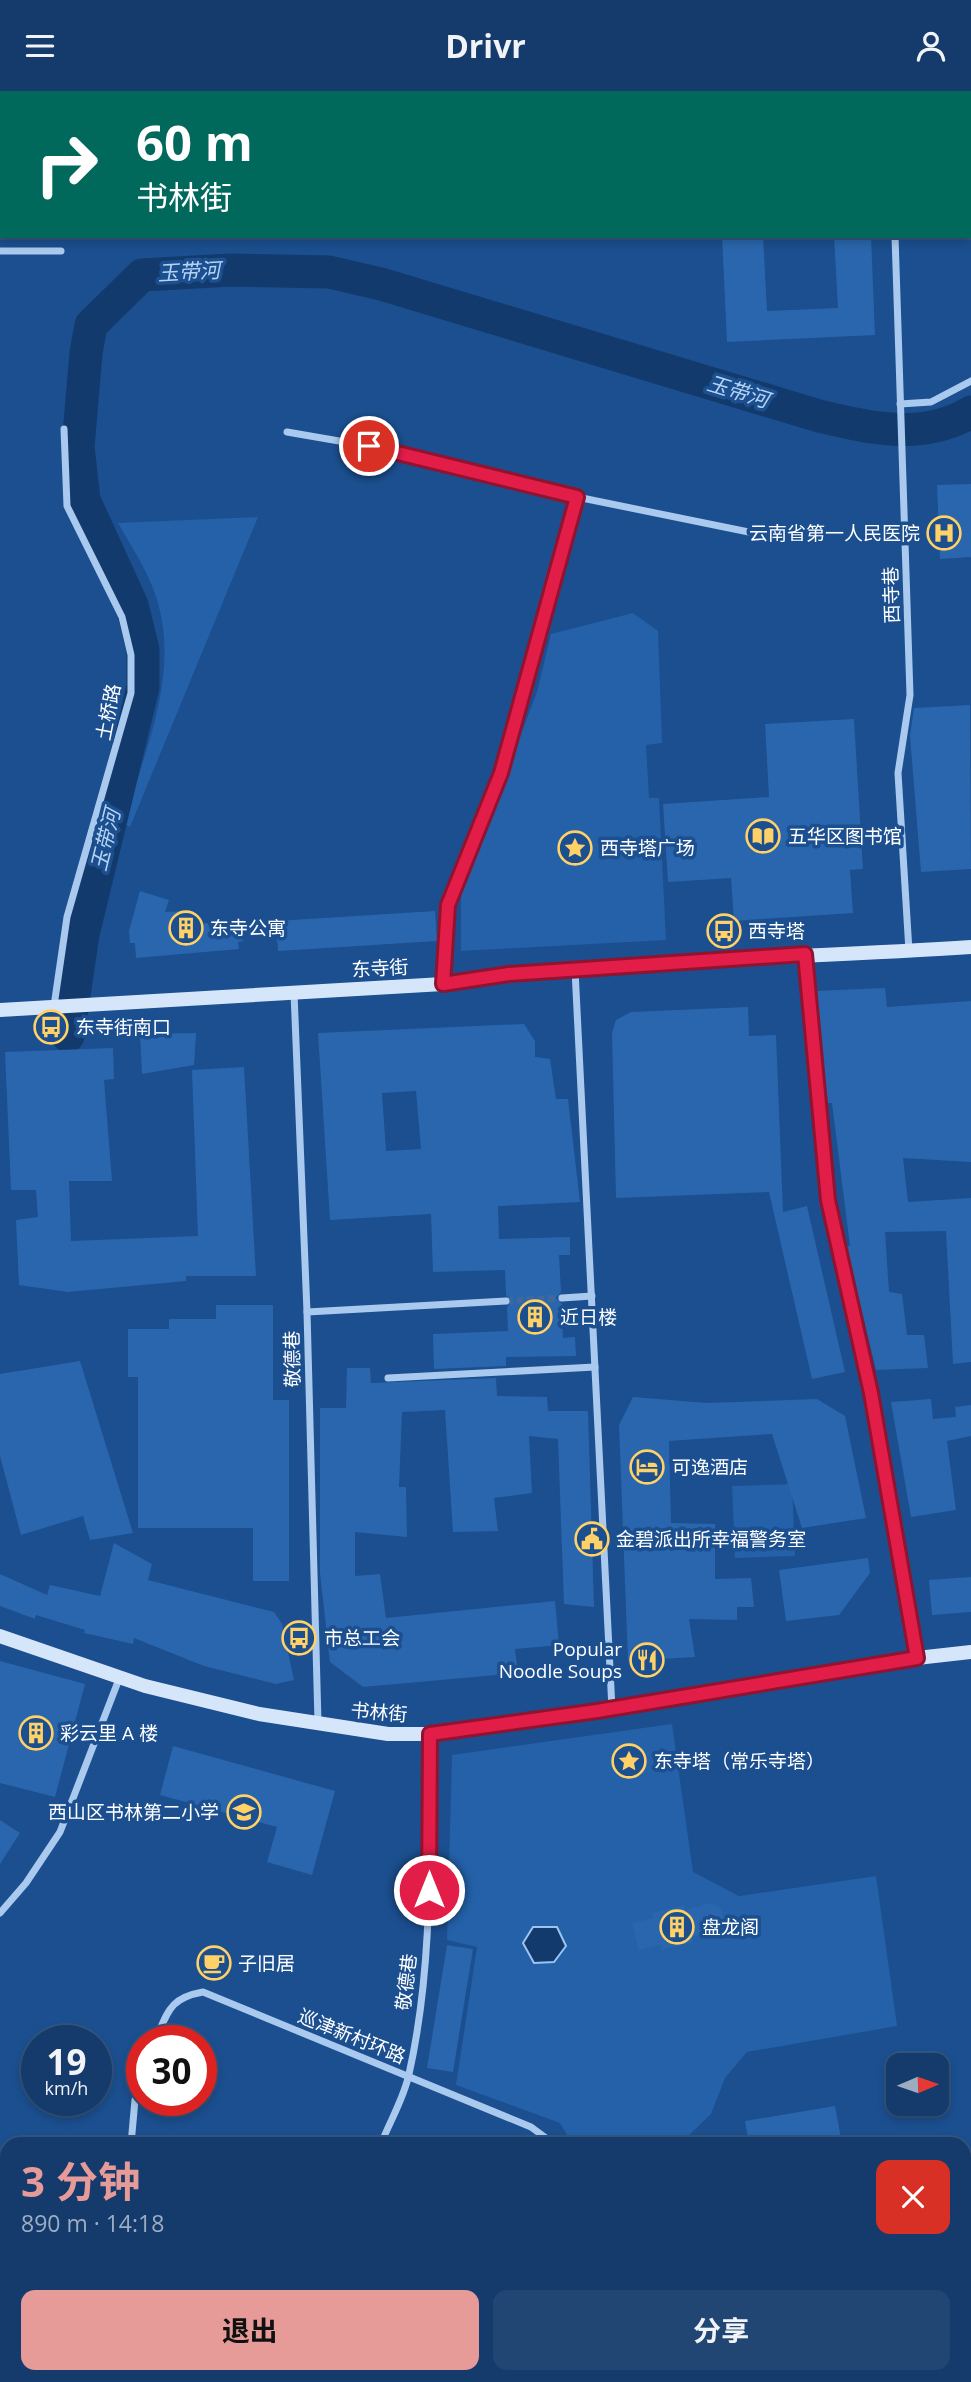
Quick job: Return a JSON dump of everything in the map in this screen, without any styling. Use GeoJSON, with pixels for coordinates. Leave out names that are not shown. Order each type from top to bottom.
{"type":"FeatureCollection","features":[{"type":"Feature","properties":{"kind":"street","name":"西寺巷"},"geometry":{"type":"LineString","coordinates":[[895,238],[910,695],[898,773],[909,951]]}},
{"type":"Feature","properties":{"kind":"street"},"geometry":{"type":"LineString","coordinates":[[0,251],[61,251]]}},
{"type":"Feature","properties":{"kind":"street"},"geometry":{"type":"LineString","coordinates":[[900,404],[931,402],[971,381]]}},
{"type":"Feature","properties":{"kind":"street","name":"土桥路"},"geometry":{"type":"LineString","coordinates":[[57,1006],[67,917],[131,693],[131,655],[122,617],[67,506],[64,429]]}},
{"type":"Feature","properties":{"kind":"street"},"geometry":{"type":"LineString","coordinates":[[287,432],[397,451],[577,497],[768,536]]}},
{"type":"Feature","properties":{"kind":"street"},"geometry":{"type":"LineString","coordinates":[[443,984],[448,905],[501,773],[577,497]]}},
{"type":"Feature","properties":{"kind":"street","name":"东寺街"},"geometry":{"type":"LineString","coordinates":[[0,1010],[443,984],[509,974],[805,954],[971,947]]}},
{"type":"Feature","properties":{"kind":"street"},"geometry":{"type":"LineString","coordinates":[[805,954],[828,1200],[871,1393],[917,1658]]}},
{"type":"Feature","properties":{"kind":"street"},"geometry":{"type":"LineString","coordinates":[[575,970],[611,1709]]}},
{"type":"Feature","properties":{"kind":"street","name":"敬德巷"},"geometry":{"type":"LineString","coordinates":[[294,992],[307,1312],[318,1724]]}},
{"type":"Feature","properties":{"kind":"street"},"geometry":{"type":"LineString","coordinates":[[562,1297],[592,1296]]}},
{"type":"Feature","properties":{"kind":"street"},"geometry":{"type":"LineString","coordinates":[[307,1312],[506,1301]]}},
{"type":"Feature","properties":{"kind":"street"},"geometry":{"type":"LineString","coordinates":[[388,1378],[595,1367]]}},
{"type":"Feature","properties":{"kind":"street","name":"书林街"},"geometry":{"type":"LineString","coordinates":[[0,1636],[119,1679],[259,1714],[388,1734],[430,1734],[611,1709],[917,1658],[971,1653]]}},
{"type":"Feature","properties":{"kind":"street"},"geometry":{"type":"LineString","coordinates":[[0,1913],[26,1883],[61,1832],[119,1679]]}},
{"type":"Feature","properties":{"kind":"street","name":"敬德巷"},"geometry":{"type":"LineString","coordinates":[[384,2137],[408,2077],[429,1916],[430,1734]]}},
{"type":"Feature","properties":{"kind":"street","name":"巡津新村环路"},"geometry":{"type":"LineString","coordinates":[[162,2025],[170,2007],[182,1996],[202,1992],[531,2127],[545,2137]]}},
{"type":"Feature","properties":{"kind":"street"},"geometry":{"type":"LineString","coordinates":[[132,2137],[134,2116]]}},
{"type":"Feature","properties":{"kind":"shaded area"},"geometry":{"type":"Polygon","coordinates":[[[258,517],[130,827],[123,823],[157,710],[163,681],[164,652],[162,623],[152,585],[118,523],[258,517]]]}},
{"type":"Feature","properties":{"kind":"shaded area"},"geometry":{"type":"Polygon","coordinates":[[[633,613],[658,631],[662,743],[646,745],[649,798],[659,798],[666,940],[461,951],[461,891],[537,692],[551,634],[633,613]]]}},
{"type":"Feature","properties":{"kind":"shaded area"},"geometry":{"type":"Polygon","coordinates":[[[792,1484],[795,1556],[735,1558],[732,1486],[792,1484]]]}},
{"type":"Feature","properties":{"kind":"shaded area"},"geometry":{"type":"Polygon","coordinates":[[[672,1724],[693,1872],[739,1896],[876,1876],[897,2026],[747,2052],[725,2078],[711,2114],[687,2137],[568,2137],[560,2123],[456,2085],[477,1947],[447,1940],[452,1755],[672,1724]]]}},
{"type":"Feature","properties":{"kind":"shaded area"},"geometry":{"type":"Polygon","coordinates":[[[533,1927],[557,1927],[566,1946],[554,1962],[534,1963],[523,1943],[533,1927]]]}},
{"type":"Feature","properties":{"kind":"building"},"geometry":{"type":"Polygon","coordinates":[[[722,238],[763,238],[767,311],[838,308],[834,238],[871,238],[875,335],[727,342],[722,238]]]}},
{"type":"Feature","properties":{"kind":"building"},"geometry":{"type":"Polygon","coordinates":[[[971,484],[971,557],[940,559],[937,485],[971,484]]]}},
{"type":"Feature","properties":{"kind":"building"},"geometry":{"type":"Polygon","coordinates":[[[970,705],[971,869],[921,872],[910,736],[914,708],[970,705]]]}},
{"type":"Feature","properties":{"kind":"building"},"geometry":{"type":"Polygon","coordinates":[[[854,719],[863,869],[850,870],[853,913],[734,921],[731,878],[668,882],[663,804],[769,797],[765,724],[854,719]]]}},
{"type":"Feature","properties":{"kind":"building","name":"东寺公寓"},"geometry":{"type":"Polygon","coordinates":[[[140,891],[169,900],[165,912],[191,911],[192,924],[241,921],[243,941],[238,942],[239,949],[136,958],[135,943],[130,943],[129,931],[140,891]]]}},
{"type":"Feature","properties":{"kind":"building"},"geometry":{"type":"Polygon","coordinates":[[[435,911],[437,941],[278,951],[276,921],[435,911]]]}},
{"type":"Feature","properties":{"kind":"building"},"geometry":{"type":"Polygon","coordinates":[[[885,988],[887,1007],[971,1001],[971,1162],[903,1158],[908,1202],[971,1198],[971,1362],[953,1364],[946,1231],[885,1232],[889,1292],[902,1294],[907,1335],[924,1335],[928,1368],[876,1370],[846,1246],[850,1246],[832,1103],[827,1103],[815,991],[885,988]]]}},
{"type":"Feature","properties":{"kind":"building"},"geometry":{"type":"Polygon","coordinates":[[[748,1007],[749,1036],[776,1035],[783,1212],[807,1206],[845,1372],[812,1379],[769,1192],[616,1198],[612,1033],[616,1020],[631,1012],[748,1007]]]}},
{"type":"Feature","properties":{"kind":"building"},"geometry":{"type":"Polygon","coordinates":[[[524,1024],[535,1041],[535,1057],[550,1059],[556,1099],[568,1099],[580,1202],[498,1206],[499,1239],[570,1237],[570,1255],[559,1255],[561,1292],[556,1298],[562,1304],[563,1338],[575,1337],[576,1356],[506,1357],[506,1366],[434,1369],[433,1334],[508,1331],[507,1307],[512,1301],[506,1295],[505,1270],[433,1272],[431,1214],[330,1220],[318,1033],[524,1024]],[[416,1091],[382,1093],[386,1151],[421,1149],[416,1091]]]}},
{"type":"Feature","properties":{"kind":"building"},"geometry":{"type":"Polygon","coordinates":[[[196,1033],[194,1065],[142,1074],[140,1034],[196,1033]]]}},
{"type":"Feature","properties":{"kind":"building"},"geometry":{"type":"Polygon","coordinates":[[[113,1048],[114,1079],[104,1080],[112,1181],[69,1181],[71,1241],[198,1236],[192,1070],[244,1067],[256,1276],[186,1276],[186,1281],[68,1292],[19,1285],[16,1220],[38,1217],[36,1190],[11,1190],[5,1052],[113,1048]]]}},
{"type":"Feature","properties":{"kind":"building"},"geometry":{"type":"Polygon","coordinates":[[[216,1305],[273,1305],[273,1400],[289,1400],[289,1581],[253,1581],[253,1528],[138,1528],[138,1377],[128,1377],[128,1329],[169,1329],[169,1319],[216,1319],[216,1305]]]}},
{"type":"Feature","properties":{"kind":"building"},"geometry":{"type":"Polygon","coordinates":[[[80,1361],[133,1533],[90,1540],[83,1516],[21,1535],[0,1456],[0,1374],[80,1361]]]}},
{"type":"Feature","properties":{"kind":"building"},"geometry":{"type":"Polygon","coordinates":[[[347,1368],[370,1368],[371,1383],[496,1378],[497,1396],[547,1397],[548,1411],[588,1411],[594,1607],[564,1604],[558,1439],[529,1436],[532,1493],[494,1498],[498,1531],[453,1532],[445,1410],[402,1412],[399,1487],[406,1487],[407,1537],[355,1532],[355,1576],[380,1574],[386,1618],[555,1601],[559,1645],[515,1649],[518,1673],[363,1687],[330,1662],[320,1573],[320,1408],[346,1408],[347,1368]]]}},
{"type":"Feature","properties":{"kind":"building"},"geometry":{"type":"Polygon","coordinates":[[[633,1397],[707,1403],[817,1399],[845,1416],[866,1518],[802,1528],[772,1434],[669,1441],[671,1523],[715,1524],[715,1579],[751,1578],[754,1607],[737,1607],[737,1620],[689,1619],[695,1657],[628,1661],[619,1425],[633,1397]]]}},
{"type":"Feature","properties":{"kind":"building"},"geometry":{"type":"Polygon","coordinates":[[[931,1399],[933,1419],[956,1417],[955,1407],[971,1405],[971,1436],[947,1441],[956,1510],[911,1517],[891,1402],[931,1399]]]}},
{"type":"Feature","properties":{"kind":"building"},"geometry":{"type":"Polygon","coordinates":[[[114,1543],[152,1564],[148,1580],[274,1612],[282,1624],[294,1680],[276,1684],[204,1666],[134,1638],[133,1644],[84,1633],[85,1630],[36,1615],[35,1619],[0,1606],[0,1574],[47,1595],[50,1585],[100,1596],[114,1543]]]}},
{"type":"Feature","properties":{"kind":"building"},"geometry":{"type":"Polygon","coordinates":[[[868,1558],[870,1573],[839,1615],[786,1621],[779,1570],[868,1558]]]}},
{"type":"Feature","properties":{"kind":"building"},"geometry":{"type":"Polygon","coordinates":[[[971,1577],[971,1612],[932,1615],[929,1580],[971,1577]]]}},
{"type":"Feature","properties":{"kind":"building","name":"彩云里 A 楼"},"geometry":{"type":"Polygon","coordinates":[[[0,1661],[85,1684],[55,1797],[0,1783],[0,1661]]]}},
{"type":"Feature","properties":{"kind":"building"},"geometry":{"type":"Polygon","coordinates":[[[173,1746],[335,1791],[312,1875],[267,1862],[277,1827],[160,1795],[173,1746]]]}},
{"type":"Feature","properties":{"kind":"building"},"geometry":{"type":"Polygon","coordinates":[[[0,1820],[20,1833],[0,1864],[0,1820]]]}},
{"type":"Feature","properties":{"kind":"building","name":"盘龙阁"},"geometry":{"type":"Polygon","coordinates":[[[712,1903],[721,1909],[724,1921],[718,1930],[692,1937],[693,1942],[662,1950],[660,1945],[639,1950],[632,1923],[654,1918],[652,1913],[684,1905],[685,1910],[712,1903]]]}},
{"type":"Feature","properties":{"kind":"building"},"geometry":{"type":"Polygon","coordinates":[[[447,1945],[473,1949],[453,2072],[427,2068],[447,1945]]]}},
{"type":"Feature","properties":{"kind":"building"},"geometry":{"type":"Polygon","coordinates":[[[835,2106],[841,2137],[748,2137],[745,2121],[835,2106]]]}},
{"type":"Feature","properties":{"kind":"waterway","name":"玉带河"},"geometry":{"type":"LineString","coordinates":[[68,1036],[83,934],[143,687],[143,650],[132,605],[84,500],[78,447],[86,353],[91,325],[142,275],[231,270],[329,272],[381,284],[819,416],[877,428],[915,429],[934,427],[971,412]]}},
{"type":"Feature","properties":{"kind":"tunnel"},"geometry":{"type":"LineString","coordinates":[[506,1301],[562,1298]]}},
{"type":"Feature","properties":{"kind":"place","name":"云南省第一人民医院"},"geometry":{"type":"Point","coordinates":[944,533]}},
{"type":"Feature","properties":{"kind":"place","name":"五华区图书馆"},"geometry":{"type":"Point","coordinates":[763,836]}},
{"type":"Feature","properties":{"kind":"place","name":"西寺塔广场"},"geometry":{"type":"Point","coordinates":[575,848]}},
{"type":"Feature","properties":{"kind":"place","name":"东寺公寓"},"geometry":{"type":"Point","coordinates":[186,928]}},
{"type":"Feature","properties":{"kind":"place","name":"西寺塔"},"geometry":{"type":"Point","coordinates":[724,931]}},
{"type":"Feature","properties":{"kind":"place","name":"东寺街南口"},"geometry":{"type":"Point","coordinates":[51,1027]}},
{"type":"Feature","properties":{"kind":"place","name":"近日楼"},"geometry":{"type":"Point","coordinates":[535,1317]}},
{"type":"Feature","properties":{"kind":"place","name":"可逸酒店"},"geometry":{"type":"Point","coordinates":[647,1467]}},
{"type":"Feature","properties":{"kind":"place","name":"金碧派出所幸福警务室"},"geometry":{"type":"Point","coordinates":[592,1539]}},
{"type":"Feature","properties":{"kind":"place","name":"市总工会"},"geometry":{"type":"Point","coordinates":[299,1638]}},
{"type":"Feature","properties":{"kind":"place","name":"Popular Noodle Soups"},"geometry":{"type":"Point","coordinates":[647,1660]}},
{"type":"Feature","properties":{"kind":"place","name":"彩云里 A 楼"},"geometry":{"type":"Point","coordinates":[36,1733]}},
{"type":"Feature","properties":{"kind":"place","name":"东寺塔（常乐寺塔）"},"geometry":{"type":"Point","coordinates":[629,1761]}},
{"type":"Feature","properties":{"kind":"place","name":"西山区书林第二小学"},"geometry":{"type":"Point","coordinates":[244,1812]}},
{"type":"Feature","properties":{"kind":"place","name":"盘龙阁"},"geometry":{"type":"Point","coordinates":[677,1927]}},
{"type":"Feature","properties":{"kind":"place","name":"子旧居"},"geometry":{"type":"Point","coordinates":[214,1963]}},
{"type":"Feature","properties":{"kind":"route"},"geometry":{"type":"LineString","coordinates":[[369,446],[577,497],[544,627],[501,773],[448,905],[443,984],[509,974],[805,954],[820,1137],[828,1200],[871,1393],[917,1658],[597,1711],[430,1734],[429,1890]]}}]}
